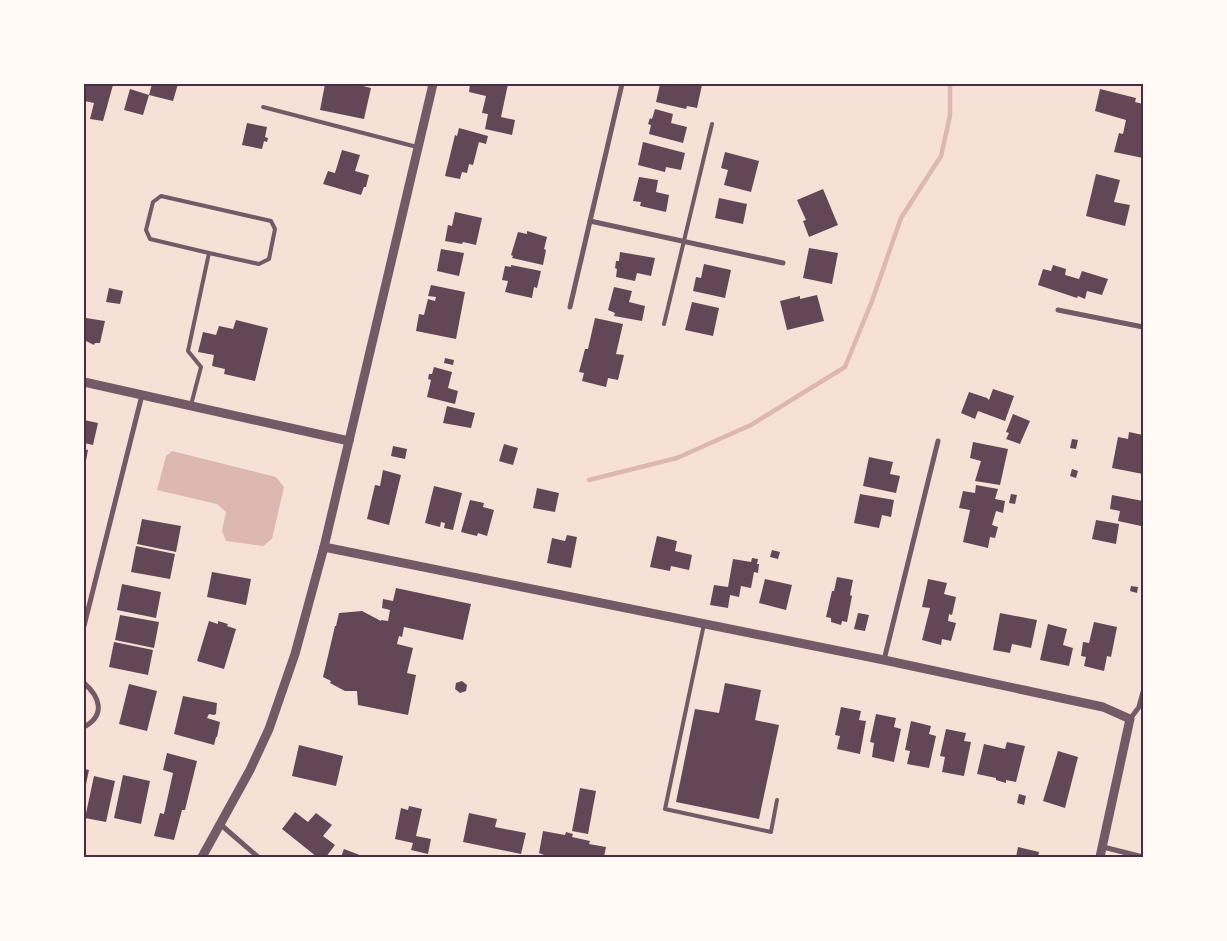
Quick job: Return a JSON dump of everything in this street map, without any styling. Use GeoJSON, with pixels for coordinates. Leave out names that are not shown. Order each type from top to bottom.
{"type":"FeatureCollection","features":[{"type":"Feature","properties":{"kind":"street"},"geometry":{"type":"LineString","coordinates":[[202,857],[250,770],[269,729],[295,654],[324,547],[433,84]]}},
{"type":"Feature","properties":{"kind":"street"},"geometry":{"type":"LineString","coordinates":[[570,307],[622,84]]}},
{"type":"Feature","properties":{"kind":"street"},"geometry":{"type":"LineString","coordinates":[[590,221],[783,264]]}},
{"type":"Feature","properties":{"kind":"street"},"geometry":{"type":"LineString","coordinates":[[1058,310],[1143,327]]}},
{"type":"Feature","properties":{"kind":"street"},"geometry":{"type":"LineString","coordinates":[[84,382],[349,441]]}},
{"type":"Feature","properties":{"kind":"street"},"geometry":{"type":"LineString","coordinates":[[84,626],[142,395]]}},
{"type":"Feature","properties":{"kind":"street"},"geometry":{"type":"LineString","coordinates":[[884,660],[938,441]]}},
{"type":"Feature","properties":{"kind":"street"},"geometry":{"type":"LineString","coordinates":[[324,547],[884,660],[1103,707],[1130,719]]}},
{"type":"Feature","properties":{"kind":"street"},"geometry":{"type":"LineString","coordinates":[[84,683],[92,690],[98,700],[99,711],[93,721],[84,727]]}},
{"type":"Feature","properties":{"kind":"street"},"geometry":{"type":"LineString","coordinates":[[1100,857],[1130,719],[1139,708],[1143,692]]}},
{"type":"Feature","properties":{"kind":"street"},"geometry":{"type":"LineString","coordinates":[[220,824],[258,857]]}},
{"type":"Feature","properties":{"kind":"street"},"geometry":{"type":"LineString","coordinates":[[1103,847],[1143,857]]}},
{"type":"Feature","properties":{"kind":"lane"},"geometry":{"type":"LineString","coordinates":[[263,107],[417,147]]}},
{"type":"Feature","properties":{"kind":"lane"},"geometry":{"type":"LineString","coordinates":[[664,324],[712,124]]}},
{"type":"Feature","properties":{"kind":"lane"},"geometry":{"type":"LineString","coordinates":[[161,196],[271,221],[275,229],[269,259],[260,264],[210,254],[150,239],[146,230],[153,202],[161,196]]}},
{"type":"Feature","properties":{"kind":"lane"},"geometry":{"type":"LineString","coordinates":[[191,406],[201,367],[188,351],[210,254]]}},
{"type":"Feature","properties":{"kind":"lane"},"geometry":{"type":"LineString","coordinates":[[704,624],[665,809],[771,832],[777,800]]}},
{"type":"Feature","properties":{"kind":"shaded area"},"geometry":{"type":"Polygon","coordinates":[[[172,451],[276,477],[284,487],[272,539],[263,546],[226,541],[222,531],[226,512],[217,504],[157,490],[166,456],[172,451]]]}},
{"type":"Feature","properties":{"kind":"building"},"geometry":{"type":"Polygon","coordinates":[[[84,84],[113,85],[103,121],[90,119],[94,103],[84,101],[84,84]]]}},
{"type":"Feature","properties":{"kind":"building"},"geometry":{"type":"Polygon","coordinates":[[[152,84],[178,84],[173,101],[149,95],[152,84]]]}},
{"type":"Feature","properties":{"kind":"building"},"geometry":{"type":"Polygon","coordinates":[[[325,84],[359,84],[371,88],[364,119],[320,110],[325,84]]]}},
{"type":"Feature","properties":{"kind":"building"},"geometry":{"type":"Polygon","coordinates":[[[470,84],[508,84],[501,117],[515,120],[512,135],[485,129],[488,114],[482,113],[486,96],[469,92],[470,84]]]}},
{"type":"Feature","properties":{"kind":"building"},"geometry":{"type":"Polygon","coordinates":[[[660,84],[702,85],[697,108],[687,106],[686,109],[656,102],[660,84]]]}},
{"type":"Feature","properties":{"kind":"building"},"geometry":{"type":"Polygon","coordinates":[[[130,89],[149,95],[143,115],[124,110],[130,89]]]}},
{"type":"Feature","properties":{"kind":"building"},"geometry":{"type":"Polygon","coordinates":[[[1100,89],[1136,98],[1135,102],[1143,104],[1143,158],[1114,152],[1119,133],[1123,134],[1126,120],[1095,111],[1100,89]]]}},
{"type":"Feature","properties":{"kind":"building"},"geometry":{"type":"Polygon","coordinates":[[[655,109],[673,114],[671,123],[687,127],[683,143],[649,134],[651,125],[648,124],[650,118],[652,119],[655,109]]]}},
{"type":"Feature","properties":{"kind":"building"},"geometry":{"type":"Polygon","coordinates":[[[247,123],[267,127],[265,137],[268,138],[267,142],[264,141],[262,149],[242,145],[247,123]]]}},
{"type":"Feature","properties":{"kind":"building"},"geometry":{"type":"Polygon","coordinates":[[[459,128],[488,136],[486,144],[479,142],[473,165],[469,164],[467,173],[462,172],[460,179],[445,176],[455,135],[457,136],[459,128]]]}},
{"type":"Feature","properties":{"kind":"building"},"geometry":{"type":"Polygon","coordinates":[[[643,142],[685,153],[681,170],[666,167],[665,172],[638,165],[643,142]]]}},
{"type":"Feature","properties":{"kind":"building"},"geometry":{"type":"Polygon","coordinates":[[[342,150],[360,155],[355,171],[369,175],[366,187],[364,187],[361,195],[323,184],[328,171],[335,173],[342,150]]]}},
{"type":"Feature","properties":{"kind":"building"},"geometry":{"type":"Polygon","coordinates":[[[725,152],[759,161],[751,192],[724,185],[728,170],[721,168],[725,152]]]}},
{"type":"Feature","properties":{"kind":"building"},"geometry":{"type":"Polygon","coordinates":[[[1096,174],[1120,180],[1114,202],[1130,205],[1125,226],[1086,216],[1096,174]]]}},
{"type":"Feature","properties":{"kind":"building"},"geometry":{"type":"Polygon","coordinates":[[[639,177],[658,180],[656,192],[669,195],[666,212],[640,206],[641,202],[633,201],[639,177]]]}},
{"type":"Feature","properties":{"kind":"building"},"geometry":{"type":"Polygon","coordinates":[[[823,189],[838,225],[809,237],[803,221],[806,220],[797,200],[823,189]]]}},
{"type":"Feature","properties":{"kind":"building"},"geometry":{"type":"Polygon","coordinates":[[[719,198],[747,204],[743,224],[715,218],[719,198]]]}},
{"type":"Feature","properties":{"kind":"building"},"geometry":{"type":"Polygon","coordinates":[[[455,212],[482,218],[476,245],[445,241],[448,225],[452,226],[455,212]]]}},
{"type":"Feature","properties":{"kind":"building"},"geometry":{"type":"Polygon","coordinates":[[[527,231],[547,237],[543,265],[512,258],[513,256],[511,255],[518,232],[527,234],[527,231]]]}},
{"type":"Feature","properties":{"kind":"building"},"geometry":{"type":"Polygon","coordinates":[[[809,248],[838,253],[832,284],[803,278],[809,248]]]}},
{"type":"Feature","properties":{"kind":"building"},"geometry":{"type":"Polygon","coordinates":[[[441,249],[464,253],[459,276],[437,271],[441,249]]]}},
{"type":"Feature","properties":{"kind":"building"},"geometry":{"type":"Polygon","coordinates":[[[620,252],[655,258],[651,276],[637,273],[635,281],[616,277],[616,261],[619,261],[620,252]]]}},
{"type":"Feature","properties":{"kind":"building"},"geometry":{"type":"Polygon","coordinates":[[[704,264],[731,270],[725,298],[693,291],[696,277],[701,278],[704,264]]]}},
{"type":"Feature","properties":{"kind":"building"},"geometry":{"type":"Polygon","coordinates":[[[511,265],[541,271],[537,288],[534,287],[532,298],[505,292],[508,281],[502,280],[505,266],[511,267],[511,265]]]}},
{"type":"Feature","properties":{"kind":"building"},"geometry":{"type":"Polygon","coordinates":[[[1053,265],[1066,269],[1065,275],[1079,279],[1082,271],[1108,279],[1102,295],[1087,291],[1085,299],[1078,296],[1077,298],[1038,285],[1043,269],[1051,271],[1053,265]]]}},
{"type":"Feature","properties":{"kind":"building"},"geometry":{"type":"Polygon","coordinates":[[[431,285],[465,292],[456,339],[416,331],[419,314],[424,315],[428,299],[435,301],[436,297],[428,296],[431,285]]]}},
{"type":"Feature","properties":{"kind":"building"},"geometry":{"type":"Polygon","coordinates":[[[614,287],[632,291],[629,302],[645,306],[642,321],[614,316],[615,313],[608,310],[614,287]]]}},
{"type":"Feature","properties":{"kind":"building"},"geometry":{"type":"Polygon","coordinates":[[[109,288],[123,291],[120,304],[106,302],[109,288]]]}},
{"type":"Feature","properties":{"kind":"building"},"geometry":{"type":"Polygon","coordinates":[[[817,295],[824,321],[787,330],[780,301],[800,296],[800,299],[817,295]]]}},
{"type":"Feature","properties":{"kind":"building"},"geometry":{"type":"Polygon","coordinates":[[[692,302],[719,308],[713,336],[685,330],[692,302]]]}},
{"type":"Feature","properties":{"kind":"building"},"geometry":{"type":"Polygon","coordinates":[[[86,318],[105,321],[100,343],[95,343],[94,345],[84,340],[86,318]]]}},
{"type":"Feature","properties":{"kind":"building"},"geometry":{"type":"Polygon","coordinates":[[[595,318],[623,324],[616,354],[624,355],[618,380],[608,378],[606,387],[582,381],[584,373],[579,372],[585,349],[588,349],[595,318]]]}},
{"type":"Feature","properties":{"kind":"building"},"geometry":{"type":"Polygon","coordinates":[[[236,320],[268,328],[255,381],[224,374],[225,369],[212,366],[214,355],[198,352],[203,332],[216,335],[219,326],[233,329],[236,320]]]}},
{"type":"Feature","properties":{"kind":"building"},"geometry":{"type":"Polygon","coordinates":[[[445,358],[454,360],[453,365],[444,363],[445,358]]]}},
{"type":"Feature","properties":{"kind":"building"},"geometry":{"type":"Polygon","coordinates":[[[434,367],[452,372],[448,388],[458,391],[455,404],[427,397],[431,380],[428,379],[429,374],[432,374],[434,367]]]}},
{"type":"Feature","properties":{"kind":"building"},"geometry":{"type":"Polygon","coordinates":[[[993,389],[1014,396],[1005,421],[978,411],[975,419],[961,413],[969,392],[989,400],[993,389]]]}},
{"type":"Feature","properties":{"kind":"building"},"geometry":{"type":"Polygon","coordinates":[[[447,406],[475,413],[471,428],[443,423],[447,406]]]}},
{"type":"Feature","properties":{"kind":"building"},"geometry":{"type":"Polygon","coordinates":[[[1013,414],[1030,421],[1020,444],[1006,439],[1009,433],[1006,432],[1013,414]]]}},
{"type":"Feature","properties":{"kind":"building"},"geometry":{"type":"Polygon","coordinates":[[[84,420],[98,423],[93,445],[84,443],[84,420]]]}},
{"type":"Feature","properties":{"kind":"building"},"geometry":{"type":"Polygon","coordinates":[[[1129,432],[1143,435],[1143,474],[1112,468],[1118,437],[1128,439],[1129,432]]]}},
{"type":"Feature","properties":{"kind":"building"},"geometry":{"type":"Polygon","coordinates":[[[1072,439],[1078,440],[1076,449],[1070,448],[1072,439]]]}},
{"type":"Feature","properties":{"kind":"building"},"geometry":{"type":"Polygon","coordinates":[[[973,442],[1008,449],[1000,485],[975,481],[981,461],[970,458],[973,442]]]}},
{"type":"Feature","properties":{"kind":"building"},"geometry":{"type":"Polygon","coordinates":[[[504,444],[518,448],[513,465],[499,461],[504,444]]]}},
{"type":"Feature","properties":{"kind":"building"},"geometry":{"type":"Polygon","coordinates":[[[393,446],[407,449],[405,459],[391,456],[393,446]]]}},
{"type":"Feature","properties":{"kind":"building"},"geometry":{"type":"Polygon","coordinates":[[[84,449],[88,450],[85,466],[84,466],[84,449]]]}},
{"type":"Feature","properties":{"kind":"building"},"geometry":{"type":"Polygon","coordinates":[[[869,457],[893,462],[890,474],[900,476],[896,493],[863,486],[869,457]]]}},
{"type":"Feature","properties":{"kind":"building"},"geometry":{"type":"Polygon","coordinates":[[[1072,469],[1078,471],[1076,478],[1070,476],[1072,469]]]}},
{"type":"Feature","properties":{"kind":"building"},"geometry":{"type":"Polygon","coordinates":[[[383,470],[401,475],[389,525],[367,519],[375,485],[380,486],[383,470]]]}},
{"type":"Feature","properties":{"kind":"building"},"geometry":{"type":"Polygon","coordinates":[[[976,485],[998,489],[995,499],[1005,501],[1003,513],[996,511],[992,525],[998,527],[995,538],[990,537],[988,548],[963,542],[970,510],[959,508],[963,491],[975,493],[976,485]]]}},
{"type":"Feature","properties":{"kind":"building"},"geometry":{"type":"Polygon","coordinates":[[[434,486],[462,493],[453,530],[444,528],[445,523],[441,522],[440,527],[425,523],[434,486]]]}},
{"type":"Feature","properties":{"kind":"building"},"geometry":{"type":"Polygon","coordinates":[[[537,488],[559,493],[555,512],[533,508],[537,488]]]}},
{"type":"Feature","properties":{"kind":"building"},"geometry":{"type":"Polygon","coordinates":[[[860,494],[894,500],[891,517],[882,515],[879,528],[854,523],[860,494]]]}},
{"type":"Feature","properties":{"kind":"building"},"geometry":{"type":"Polygon","coordinates":[[[1011,494],[1017,495],[1015,504],[1009,503],[1011,494]]]}},
{"type":"Feature","properties":{"kind":"building"},"geometry":{"type":"Polygon","coordinates":[[[1112,495],[1143,501],[1141,526],[1118,521],[1120,511],[1110,509],[1112,495]]]}},
{"type":"Feature","properties":{"kind":"building"},"geometry":{"type":"Polygon","coordinates":[[[470,500],[484,503],[483,507],[494,510],[487,536],[478,533],[477,536],[461,532],[470,500]]]}},
{"type":"Feature","properties":{"kind":"building"},"geometry":{"type":"Polygon","coordinates":[[[142,519],[181,526],[176,552],[137,544],[142,519]]]}},
{"type":"Feature","properties":{"kind":"building"},"geometry":{"type":"Polygon","coordinates":[[[1096,520],[1119,524],[1116,544],[1092,539],[1096,520]]]}},
{"type":"Feature","properties":{"kind":"building"},"geometry":{"type":"Polygon","coordinates":[[[567,535],[577,537],[571,568],[547,563],[552,538],[565,541],[567,535]]]}},
{"type":"Feature","properties":{"kind":"building"},"geometry":{"type":"Polygon","coordinates":[[[657,536],[677,541],[675,551],[692,555],[689,570],[671,566],[670,571],[650,567],[657,536]]]}},
{"type":"Feature","properties":{"kind":"building"},"geometry":{"type":"Polygon","coordinates":[[[136,546],[175,554],[170,579],[131,572],[136,546]]]}},
{"type":"Feature","properties":{"kind":"building"},"geometry":{"type":"Polygon","coordinates":[[[772,550],[780,552],[778,559],[770,557],[772,550]]]}},
{"type":"Feature","properties":{"kind":"building"},"geometry":{"type":"Polygon","coordinates":[[[752,558],[758,559],[757,564],[759,564],[758,573],[754,572],[751,588],[741,586],[739,597],[730,595],[728,608],[710,605],[714,585],[728,587],[733,559],[751,562],[752,558]]]}},
{"type":"Feature","properties":{"kind":"building"},"geometry":{"type":"Polygon","coordinates":[[[212,572],[251,579],[246,605],[207,597],[212,572]]]}},
{"type":"Feature","properties":{"kind":"building"},"geometry":{"type":"Polygon","coordinates":[[[837,577],[853,580],[847,622],[842,621],[841,625],[831,622],[831,618],[826,617],[837,577]]]}},
{"type":"Feature","properties":{"kind":"building"},"geometry":{"type":"Polygon","coordinates":[[[765,579],[792,585],[786,610],[759,603],[765,579]]]}},
{"type":"Feature","properties":{"kind":"building"},"geometry":{"type":"Polygon","coordinates":[[[928,579],[947,583],[944,594],[956,597],[952,615],[949,614],[948,621],[956,623],[951,641],[942,639],[941,645],[922,640],[930,608],[922,607],[928,579]]]}},
{"type":"Feature","properties":{"kind":"building"},"geometry":{"type":"Polygon","coordinates":[[[122,584],[161,592],[156,618],[117,610],[122,584]]]}},
{"type":"Feature","properties":{"kind":"building"},"geometry":{"type":"Polygon","coordinates":[[[1131,586],[1138,587],[1137,593],[1130,591],[1131,586]]]}},
{"type":"Feature","properties":{"kind":"building"},"geometry":{"type":"Polygon","coordinates":[[[396,588],[471,604],[463,640],[404,627],[402,637],[399,636],[397,644],[413,648],[407,673],[416,675],[408,715],[358,705],[357,691],[345,691],[323,677],[339,613],[362,611],[381,621],[388,621],[390,610],[382,608],[383,599],[393,601],[396,588]]]}},
{"type":"Feature","properties":{"kind":"building"},"geometry":{"type":"Polygon","coordinates":[[[858,613],[869,615],[865,631],[854,629],[858,613]]]}},
{"type":"Feature","properties":{"kind":"building"},"geometry":{"type":"Polygon","coordinates":[[[1000,613],[1037,620],[1031,648],[1012,644],[1010,653],[993,650],[1000,613]]]}},
{"type":"Feature","properties":{"kind":"building"},"geometry":{"type":"Polygon","coordinates":[[[120,615],[159,622],[154,648],[115,640],[120,615]]]}},
{"type":"Feature","properties":{"kind":"building"},"geometry":{"type":"Polygon","coordinates":[[[209,621],[218,624],[218,621],[236,629],[224,669],[197,661],[209,621]]]}},
{"type":"Feature","properties":{"kind":"building"},"geometry":{"type":"Polygon","coordinates":[[[1094,622],[1117,627],[1111,657],[1107,656],[1104,671],[1084,666],[1086,657],[1081,656],[1083,642],[1089,643],[1094,622]]]}},
{"type":"Feature","properties":{"kind":"building"},"geometry":{"type":"Polygon","coordinates":[[[1048,624],[1067,629],[1063,645],[1073,648],[1069,666],[1040,660],[1048,624]]]}},
{"type":"Feature","properties":{"kind":"building"},"geometry":{"type":"Polygon","coordinates":[[[114,642],[153,650],[148,675],[109,667],[114,642]]]}},
{"type":"Feature","properties":{"kind":"building"},"geometry":{"type":"Polygon","coordinates":[[[462,681],[467,685],[466,691],[460,693],[455,689],[456,683],[462,681]]]}},
{"type":"Feature","properties":{"kind":"building"},"geometry":{"type":"Polygon","coordinates":[[[725,683],[761,690],[755,720],[779,725],[759,819],[676,802],[695,709],[719,713],[725,683]]]}},
{"type":"Feature","properties":{"kind":"building"},"geometry":{"type":"Polygon","coordinates":[[[129,684],[157,691],[147,731],[119,724],[129,684]]]}},
{"type":"Feature","properties":{"kind":"building"},"geometry":{"type":"Polygon","coordinates":[[[183,696],[217,703],[216,714],[209,714],[207,718],[220,722],[214,745],[174,734],[183,696]]]}},
{"type":"Feature","properties":{"kind":"building"},"geometry":{"type":"Polygon","coordinates":[[[841,707],[861,711],[859,720],[866,721],[860,754],[837,749],[840,736],[835,735],[841,707]]]}},
{"type":"Feature","properties":{"kind":"building"},"geometry":{"type":"Polygon","coordinates":[[[876,714],[896,718],[894,727],[901,729],[894,762],[872,757],[874,743],[870,742],[876,714]]]}},
{"type":"Feature","properties":{"kind":"building"},"geometry":{"type":"Polygon","coordinates":[[[911,721],[931,726],[929,734],[936,736],[929,768],[907,764],[910,751],[905,750],[911,721]]]}},
{"type":"Feature","properties":{"kind":"building"},"geometry":{"type":"Polygon","coordinates":[[[946,729],[966,733],[964,741],[971,742],[964,776],[942,772],[945,757],[940,756],[946,729]]]}},
{"type":"Feature","properties":{"kind":"building"},"geometry":{"type":"Polygon","coordinates":[[[1007,742],[1025,746],[1016,782],[1006,780],[1006,783],[996,780],[996,778],[977,774],[984,744],[1005,749],[1007,742]]]}},
{"type":"Feature","properties":{"kind":"building"},"geometry":{"type":"Polygon","coordinates":[[[299,745],[343,756],[336,786],[292,776],[299,745]]]}},
{"type":"Feature","properties":{"kind":"building"},"geometry":{"type":"Polygon","coordinates":[[[1058,751],[1078,757],[1065,808],[1043,801],[1058,751]]]}},
{"type":"Feature","properties":{"kind":"building"},"geometry":{"type":"Polygon","coordinates":[[[167,753],[197,761],[185,810],[182,810],[174,840],[154,836],[160,813],[164,814],[173,773],[163,770],[167,753]]]}},
{"type":"Feature","properties":{"kind":"building"},"geometry":{"type":"Polygon","coordinates":[[[84,769],[89,770],[85,789],[84,789],[84,769]]]}},
{"type":"Feature","properties":{"kind":"building"},"geometry":{"type":"Polygon","coordinates":[[[123,775],[150,781],[141,824],[114,818],[123,775]]]}},
{"type":"Feature","properties":{"kind":"building"},"geometry":{"type":"Polygon","coordinates":[[[94,776],[115,781],[106,822],[85,818],[94,776]]]}},
{"type":"Feature","properties":{"kind":"building"},"geometry":{"type":"Polygon","coordinates":[[[580,788],[596,791],[588,834],[572,831],[580,788]]]}},
{"type":"Feature","properties":{"kind":"building"},"geometry":{"type":"Polygon","coordinates":[[[1019,794],[1026,796],[1024,805],[1017,803],[1019,794]]]}},
{"type":"Feature","properties":{"kind":"building"},"geometry":{"type":"Polygon","coordinates":[[[409,806],[422,809],[416,836],[431,839],[428,854],[411,850],[413,843],[395,839],[401,808],[408,810],[409,806]]]}},
{"type":"Feature","properties":{"kind":"building"},"geometry":{"type":"Polygon","coordinates":[[[295,812],[308,822],[316,813],[332,825],[323,836],[335,845],[326,857],[317,857],[282,829],[295,812]]]}},
{"type":"Feature","properties":{"kind":"building"},"geometry":{"type":"Polygon","coordinates":[[[469,813],[497,819],[495,827],[526,833],[521,854],[463,842],[469,813]]]}},
{"type":"Feature","properties":{"kind":"building"},"geometry":{"type":"Polygon","coordinates":[[[543,831],[565,835],[566,832],[573,834],[572,837],[590,841],[589,844],[606,847],[604,857],[543,857],[544,855],[539,853],[543,831]]]}},
{"type":"Feature","properties":{"kind":"building"},"geometry":{"type":"Polygon","coordinates":[[[1018,847],[1039,852],[1038,857],[1016,857],[1018,847]]]}},
{"type":"Feature","properties":{"kind":"building"},"geometry":{"type":"Polygon","coordinates":[[[344,849],[365,857],[341,857],[344,849]]]}},
{"type":"Feature","properties":{"kind":"waterway"},"geometry":{"type":"LineString","coordinates":[[589,480],[677,458],[751,425],[845,367],[872,301],[901,218],[941,156],[950,116],[950,84]]}}]}
